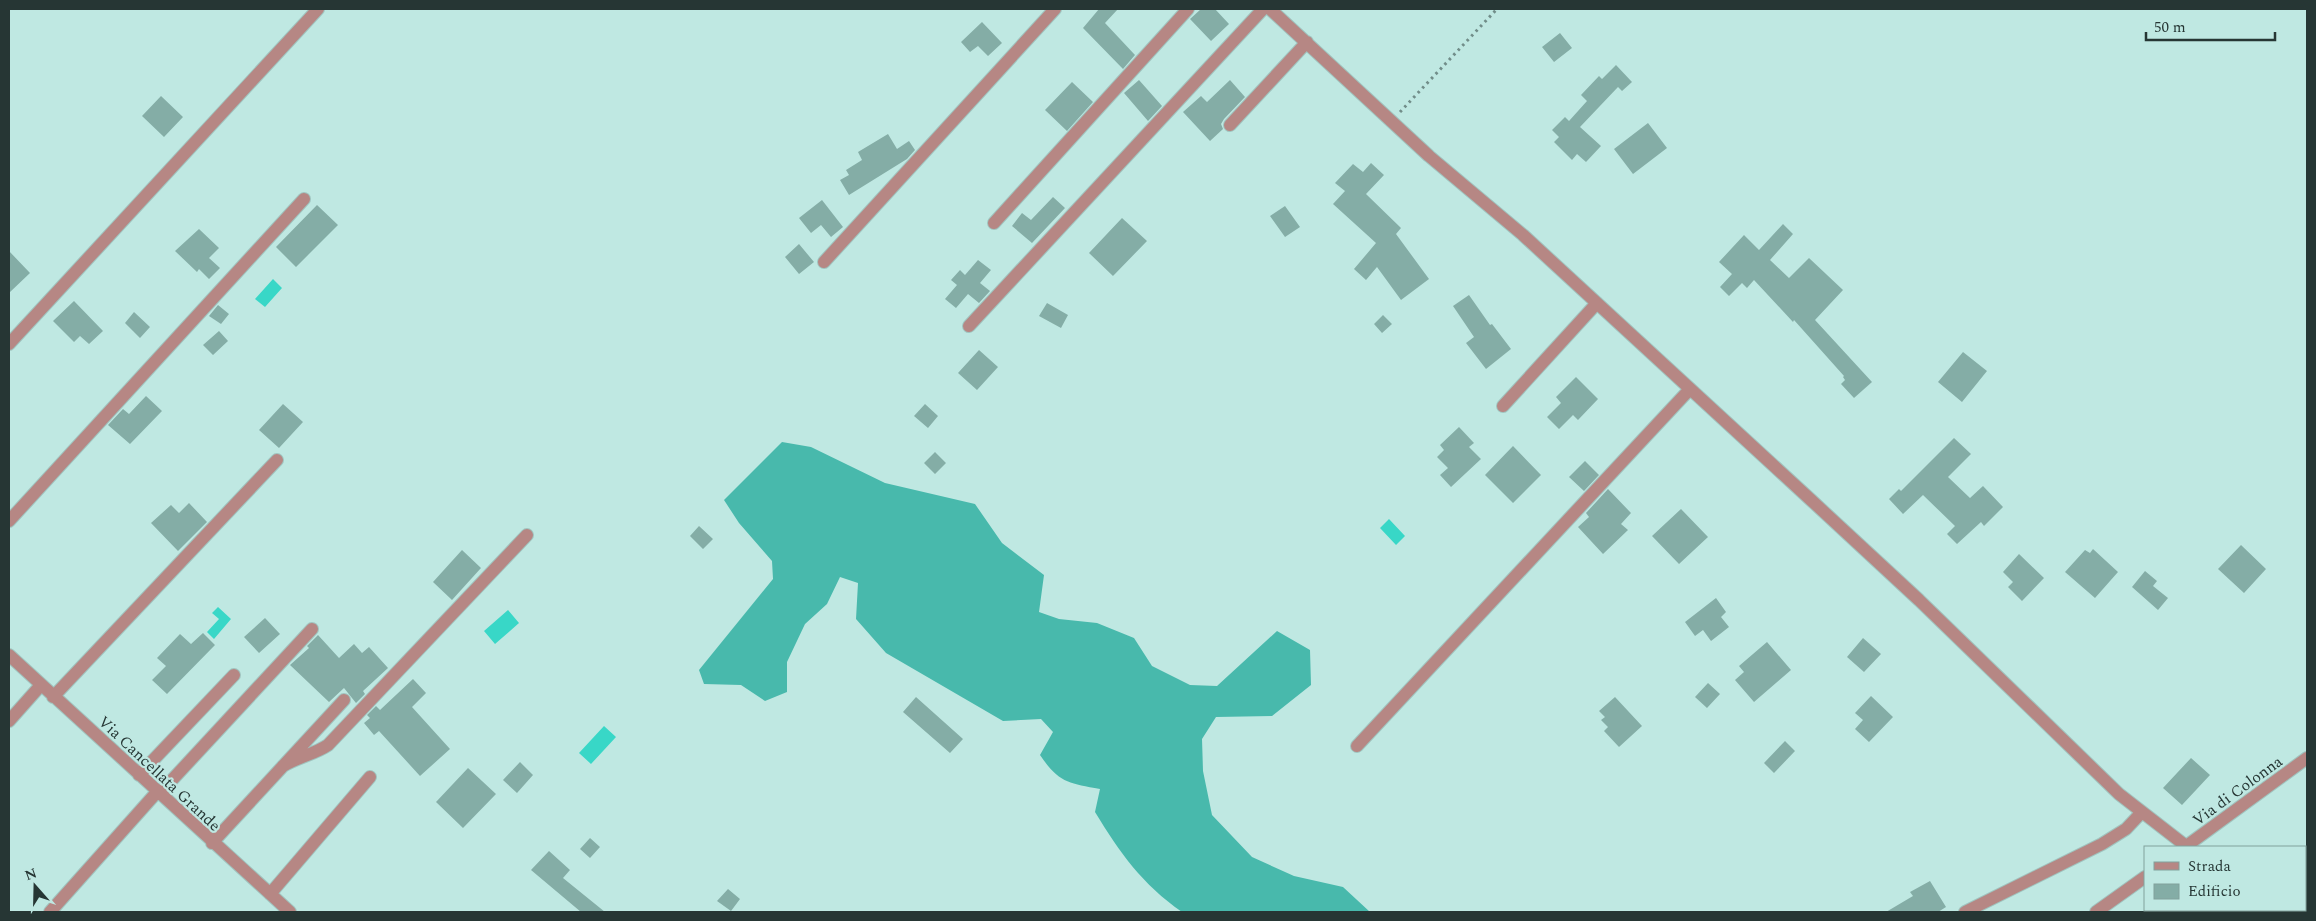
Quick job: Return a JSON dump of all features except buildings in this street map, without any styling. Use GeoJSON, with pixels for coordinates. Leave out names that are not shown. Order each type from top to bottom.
{"type":"FeatureCollection","features":[{"type":"Feature","properties":{"kind":"street"},"geometry":{"type":"LineString","coordinates":[[9,344],[318,9]]}},
{"type":"Feature","properties":{"kind":"street"},"geometry":{"type":"LineString","coordinates":[[824,262],[1055,9]]}},
{"type":"Feature","properties":{"kind":"street"},"geometry":{"type":"LineString","coordinates":[[994,223],[1188,9]]}},
{"type":"Feature","properties":{"kind":"street"},"geometry":{"type":"LineString","coordinates":[[969,326],[1263,9]]}},
{"type":"Feature","properties":{"kind":"street"},"geometry":{"type":"LineString","coordinates":[[1270,9],[1392,122],[1523,235],[1919,600],[2120,794],[2184,846]]}},
{"type":"Feature","properties":{"kind":"street"},"geometry":{"type":"LineString","coordinates":[[1230,125],[1307,42]]}},
{"type":"Feature","properties":{"kind":"street"},"geometry":{"type":"LineString","coordinates":[[9,521],[304,199]]}},
{"type":"Feature","properties":{"kind":"street"},"geometry":{"type":"LineString","coordinates":[[1503,406],[1597,303]]}},
{"type":"Feature","properties":{"kind":"street"},"geometry":{"type":"LineString","coordinates":[[1357,746],[1690,389]]}},
{"type":"Feature","properties":{"kind":"street"},"geometry":{"type":"LineString","coordinates":[[54,697],[277,460]]}},
{"type":"Feature","properties":{"kind":"street"},"geometry":{"type":"LineString","coordinates":[[283,766],[300,756],[316,752],[328,745],[527,534]]}},
{"type":"Feature","properties":{"kind":"street"},"geometry":{"type":"LineString","coordinates":[[50,912],[158,793],[312,629]]}},
{"type":"Feature","properties":{"kind":"street","name":"Via Cancellata Grande"},"geometry":{"type":"LineString","coordinates":[[9,656],[212,843],[290,912]]}},
{"type":"Feature","properties":{"kind":"street"},"geometry":{"type":"LineString","coordinates":[[139,775],[234,675]]}},
{"type":"Feature","properties":{"kind":"street"},"geometry":{"type":"LineString","coordinates":[[9,721],[41,685]]}},
{"type":"Feature","properties":{"kind":"street"},"geometry":{"type":"LineString","coordinates":[[212,843],[344,700]]}},
{"type":"Feature","properties":{"kind":"street","name":"Via di Colonna"},"geometry":{"type":"LineString","coordinates":[[2186,846],[2307,758]]}},
{"type":"Feature","properties":{"kind":"street"},"geometry":{"type":"LineString","coordinates":[[270,894],[370,776]]}},
{"type":"Feature","properties":{"kind":"street"},"geometry":{"type":"LineString","coordinates":[[1965,912],[2102,844],[2126,829],[2142,812]]}},
{"type":"Feature","properties":{"kind":"street"},"geometry":{"type":"LineString","coordinates":[[2096,912],[2144,877]]}},
{"type":"Feature","properties":{"kind":"street"},"geometry":{"type":"LineString","coordinates":[[2112,912],[2130,887]]}},
{"type":"Feature","properties":{"kind":"path"},"geometry":{"type":"LineString","coordinates":[[1392,122],[1497,9]]}},
{"type":"Feature","properties":{"kind":"shaded area"},"geometry":{"type":"Polygon","coordinates":[[[273,279],[282,288],[265,307],[255,299],[273,279]]]}},
{"type":"Feature","properties":{"kind":"shaded area"},"geometry":{"type":"Polygon","coordinates":[[[782,442],[811,447],[885,483],[975,504],[1002,543],[1044,575],[1039,612],[1059,619],[1097,623],[1134,638],[1152,666],[1190,685],[1217,686],[1277,631],[1310,650],[1311,685],[1272,716],[1216,717],[1202,739],[1203,771],[1212,815],[1252,857],[1294,876],[1343,887],[1370,912],[1182,912],[1143,879],[1114,841],[1095,812],[1100,789],[1065,780],[1053,771],[1040,755],[1053,732],[1041,719],[1003,721],[886,653],[856,619],[858,583],[840,577],[827,604],[805,624],[787,662],[787,692],[765,701],[741,685],[704,684],[699,670],[773,579],[772,561],[739,523],[724,500],[782,442]]]}},
{"type":"Feature","properties":{"kind":"shaded area"},"geometry":{"type":"Polygon","coordinates":[[[1389,519],[1405,536],[1396,545],[1380,528],[1389,519]]]}},
{"type":"Feature","properties":{"kind":"shaded area"},"geometry":{"type":"Polygon","coordinates":[[[218,607],[231,619],[214,639],[207,632],[219,619],[212,613],[218,607]]]}},
{"type":"Feature","properties":{"kind":"shaded area"},"geometry":{"type":"Polygon","coordinates":[[[508,610],[519,623],[495,644],[484,631],[508,610]]]}},
{"type":"Feature","properties":{"kind":"shaded area"},"geometry":{"type":"Polygon","coordinates":[[[604,726],[616,737],[591,764],[579,753],[604,726]]]}}]}
